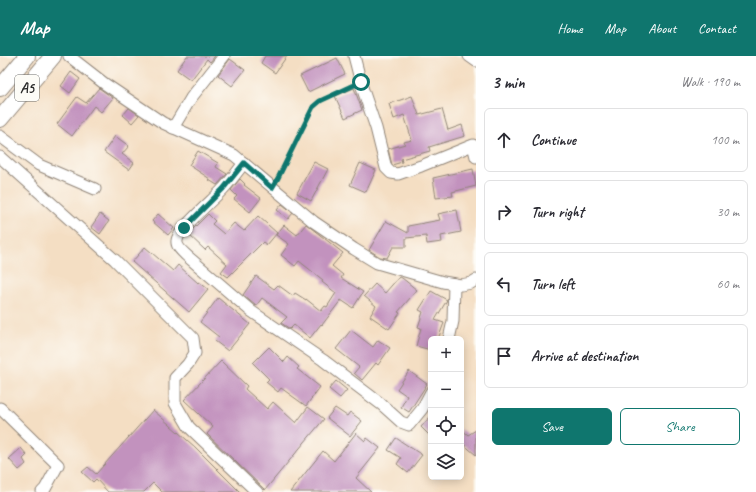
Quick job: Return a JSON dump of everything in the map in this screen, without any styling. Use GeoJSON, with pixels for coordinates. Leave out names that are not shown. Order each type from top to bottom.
{"type":"FeatureCollection","features":[{"type":"Feature","properties":{"kind":"highway","name":"A5"},"geometry":{"type":"LineString","coordinates":[[0,88],[27,56]]}},
{"type":"Feature","properties":{"kind":"highway","name":"A5"},"geometry":{"type":"LineString","coordinates":[[0,119],[53,56]]}},
{"type":"Feature","properties":{"kind":"street"},"geometry":{"type":"LineString","coordinates":[[69,56],[105,84],[163,123],[234,155],[314,222],[377,263],[454,284],[461,285],[471,283],[476,280]]}},
{"type":"Feature","properties":{"kind":"street"},"geometry":{"type":"LineString","coordinates":[[173,128],[191,98],[224,56]]}},
{"type":"Feature","properties":{"kind":"street"},"geometry":{"type":"LineString","coordinates":[[354,56],[376,128],[386,168],[391,172],[398,174],[473,145],[476,157]]}},
{"type":"Feature","properties":{"kind":"street"},"geometry":{"type":"LineString","coordinates":[[469,56],[476,61]]}},
{"type":"Feature","properties":{"kind":"street"},"geometry":{"type":"LineString","coordinates":[[0,136],[39,165],[95,189]]}},
{"type":"Feature","properties":{"kind":"street"},"geometry":{"type":"LineString","coordinates":[[0,157],[114,260],[193,338],[195,353],[188,364],[175,378],[175,403],[189,427],[257,492]]}},
{"type":"Feature","properties":{"kind":"street"},"geometry":{"type":"LineString","coordinates":[[244,163],[223,189],[184,228],[177,240],[180,249],[251,311],[323,360],[381,404],[401,422],[409,425],[422,409],[428,398]]}},
{"type":"Feature","properties":{"kind":"street"},"geometry":{"type":"LineString","coordinates":[[450,336],[453,321],[454,284]]}},
{"type":"Feature","properties":{"kind":"street"},"geometry":{"type":"LineString","coordinates":[[0,408],[58,465],[42,492]]}},
{"type":"Feature","properties":{"kind":"path"},"geometry":{"type":"LineString","coordinates":[[272,188],[313,107],[320,101],[361,82]]}},
{"type":"Feature","properties":{"kind":"building"},"geometry":{"type":"Polygon","coordinates":[[[187,56],[215,56],[210,62],[207,59],[191,80],[177,70],[187,56]]]}},
{"type":"Feature","properties":{"kind":"building"},"geometry":{"type":"Polygon","coordinates":[[[265,56],[287,56],[275,73],[261,63],[265,56]]]}},
{"type":"Feature","properties":{"kind":"building"},"geometry":{"type":"Polygon","coordinates":[[[337,58],[345,74],[308,92],[300,76],[337,58]]]}},
{"type":"Feature","properties":{"kind":"building"},"geometry":{"type":"Polygon","coordinates":[[[230,59],[245,70],[232,86],[218,75],[230,59]]]}},
{"type":"Feature","properties":{"kind":"building"},"geometry":{"type":"Polygon","coordinates":[[[71,72],[80,79],[70,93],[61,86],[71,72]]]}},
{"type":"Feature","properties":{"kind":"building"},"geometry":{"type":"Polygon","coordinates":[[[99,88],[113,98],[101,112],[94,106],[72,136],[57,124],[77,97],[86,103],[99,88]]]}},
{"type":"Feature","properties":{"kind":"building"},"geometry":{"type":"Polygon","coordinates":[[[354,88],[362,110],[345,118],[335,96],[354,88]]]}},
{"type":"Feature","properties":{"kind":"building"},"geometry":{"type":"Polygon","coordinates":[[[412,96],[419,115],[442,109],[448,130],[462,125],[465,136],[429,147],[430,151],[401,159],[402,162],[392,165],[388,149],[405,144],[404,142],[412,140],[404,115],[394,119],[389,104],[412,96]]]}},
{"type":"Feature","properties":{"kind":"building"},"geometry":{"type":"Polygon","coordinates":[[[129,108],[139,115],[132,123],[123,115],[129,108]]]}},
{"type":"Feature","properties":{"kind":"building"},"geometry":{"type":"Polygon","coordinates":[[[115,136],[129,146],[122,154],[134,163],[129,170],[104,152],[115,136]]]}},
{"type":"Feature","properties":{"kind":"building"},"geometry":{"type":"Polygon","coordinates":[[[198,151],[218,163],[216,167],[227,174],[217,185],[189,165],[198,151]]]}},
{"type":"Feature","properties":{"kind":"building"},"geometry":{"type":"Polygon","coordinates":[[[314,162],[328,169],[311,201],[297,193],[314,162]]]}},
{"type":"Feature","properties":{"kind":"building"},"geometry":{"type":"Polygon","coordinates":[[[360,163],[376,170],[366,192],[350,185],[360,163]]]}},
{"type":"Feature","properties":{"kind":"building"},"geometry":{"type":"Polygon","coordinates":[[[473,169],[476,186],[452,192],[453,196],[436,198],[433,178],[473,169]]]}},
{"type":"Feature","properties":{"kind":"building"},"geometry":{"type":"Polygon","coordinates":[[[240,179],[245,184],[244,185],[261,198],[250,212],[234,199],[237,196],[231,190],[240,179]]]}},
{"type":"Feature","properties":{"kind":"building"},"geometry":{"type":"Polygon","coordinates":[[[282,204],[293,213],[288,219],[277,210],[282,204]]]}},
{"type":"Feature","properties":{"kind":"building"},"geometry":{"type":"Polygon","coordinates":[[[457,210],[461,232],[441,236],[442,242],[427,244],[426,236],[406,238],[406,247],[393,247],[387,258],[380,257],[369,250],[386,221],[408,233],[408,226],[440,220],[438,214],[457,210]]]}},
{"type":"Feature","properties":{"kind":"building"},"geometry":{"type":"Polygon","coordinates":[[[100,214],[109,221],[100,234],[91,227],[100,214]]]}},
{"type":"Feature","properties":{"kind":"building"},"geometry":{"type":"Polygon","coordinates":[[[158,214],[174,228],[168,235],[152,221],[158,214]]]}},
{"type":"Feature","properties":{"kind":"building"},"geometry":{"type":"Polygon","coordinates":[[[208,214],[215,221],[212,224],[224,234],[234,223],[244,231],[258,216],[277,233],[267,245],[263,242],[228,277],[221,272],[227,264],[208,247],[205,250],[188,234],[208,214]]]}},
{"type":"Feature","properties":{"kind":"building"},"geometry":{"type":"Polygon","coordinates":[[[306,224],[343,253],[332,266],[343,275],[341,278],[363,292],[353,308],[341,300],[310,338],[294,325],[290,329],[281,323],[287,317],[262,298],[256,306],[243,295],[256,276],[274,289],[278,285],[293,296],[295,293],[306,299],[321,311],[325,306],[327,307],[336,293],[322,282],[323,280],[299,261],[295,266],[281,255],[289,244],[276,235],[284,225],[297,235],[306,224]]]}},
{"type":"Feature","properties":{"kind":"building"},"geometry":{"type":"Polygon","coordinates":[[[145,247],[173,271],[178,265],[198,283],[199,282],[208,289],[189,312],[132,262],[145,247]]]}},
{"type":"Feature","properties":{"kind":"building"},"geometry":{"type":"Polygon","coordinates":[[[399,277],[417,290],[398,312],[400,313],[389,329],[370,316],[376,306],[364,296],[375,284],[385,293],[399,277]]]}},
{"type":"Feature","properties":{"kind":"building"},"geometry":{"type":"Polygon","coordinates":[[[431,291],[447,300],[435,320],[444,323],[439,336],[428,336],[428,349],[416,346],[421,328],[418,327],[423,312],[419,310],[431,291]]]}},
{"type":"Feature","properties":{"kind":"building"},"geometry":{"type":"Polygon","coordinates":[[[218,298],[250,324],[228,351],[215,341],[219,337],[200,322],[218,298]]]}},
{"type":"Feature","properties":{"kind":"building"},"geometry":{"type":"Polygon","coordinates":[[[351,330],[373,347],[378,340],[390,348],[378,365],[376,363],[362,380],[354,373],[359,367],[336,349],[351,330]]]}},
{"type":"Feature","properties":{"kind":"building"},"geometry":{"type":"Polygon","coordinates":[[[269,347],[284,362],[288,357],[299,367],[297,369],[320,387],[306,406],[281,388],[278,392],[266,382],[269,379],[253,363],[269,347]]]}},
{"type":"Feature","properties":{"kind":"building"},"geometry":{"type":"Polygon","coordinates":[[[221,361],[247,386],[245,389],[267,409],[273,402],[296,423],[308,407],[324,419],[265,490],[207,434],[213,427],[184,400],[221,361]]]}},
{"type":"Feature","properties":{"kind":"building"},"geometry":{"type":"Polygon","coordinates":[[[409,371],[427,384],[409,412],[401,407],[407,396],[397,389],[409,371]]]}},
{"type":"Feature","properties":{"kind":"building"},"geometry":{"type":"Polygon","coordinates":[[[336,381],[347,390],[340,398],[329,389],[336,381]]]}},
{"type":"Feature","properties":{"kind":"building"},"geometry":{"type":"Polygon","coordinates":[[[335,408],[347,416],[350,412],[362,421],[350,436],[327,418],[335,408]]]}},
{"type":"Feature","properties":{"kind":"building"},"geometry":{"type":"Polygon","coordinates":[[[153,410],[195,447],[240,492],[162,492],[153,483],[144,492],[108,492],[96,479],[93,482],[82,472],[88,467],[96,474],[153,410]]]}},
{"type":"Feature","properties":{"kind":"building"},"geometry":{"type":"Polygon","coordinates":[[[428,419],[428,434],[421,427],[428,419]]]}},
{"type":"Feature","properties":{"kind":"building"},"geometry":{"type":"Polygon","coordinates":[[[476,430],[476,455],[464,445],[464,432],[468,435],[476,430]]]}},
{"type":"Feature","properties":{"kind":"building"},"geometry":{"type":"Polygon","coordinates":[[[356,433],[365,441],[367,438],[380,448],[356,478],[371,492],[290,492],[323,451],[334,461],[356,433]]]}},
{"type":"Feature","properties":{"kind":"building"},"geometry":{"type":"Polygon","coordinates":[[[396,438],[422,455],[408,473],[397,464],[401,458],[388,450],[396,438]]]}},
{"type":"Feature","properties":{"kind":"building"},"geometry":{"type":"Polygon","coordinates":[[[21,448],[27,455],[23,459],[26,464],[19,470],[9,459],[21,448]]]}},
{"type":"Feature","properties":{"kind":"route"},"geometry":{"type":"LineString","coordinates":[[184,228],[223,189],[244,163],[272,188],[313,107],[320,101],[361,82]]}}]}
